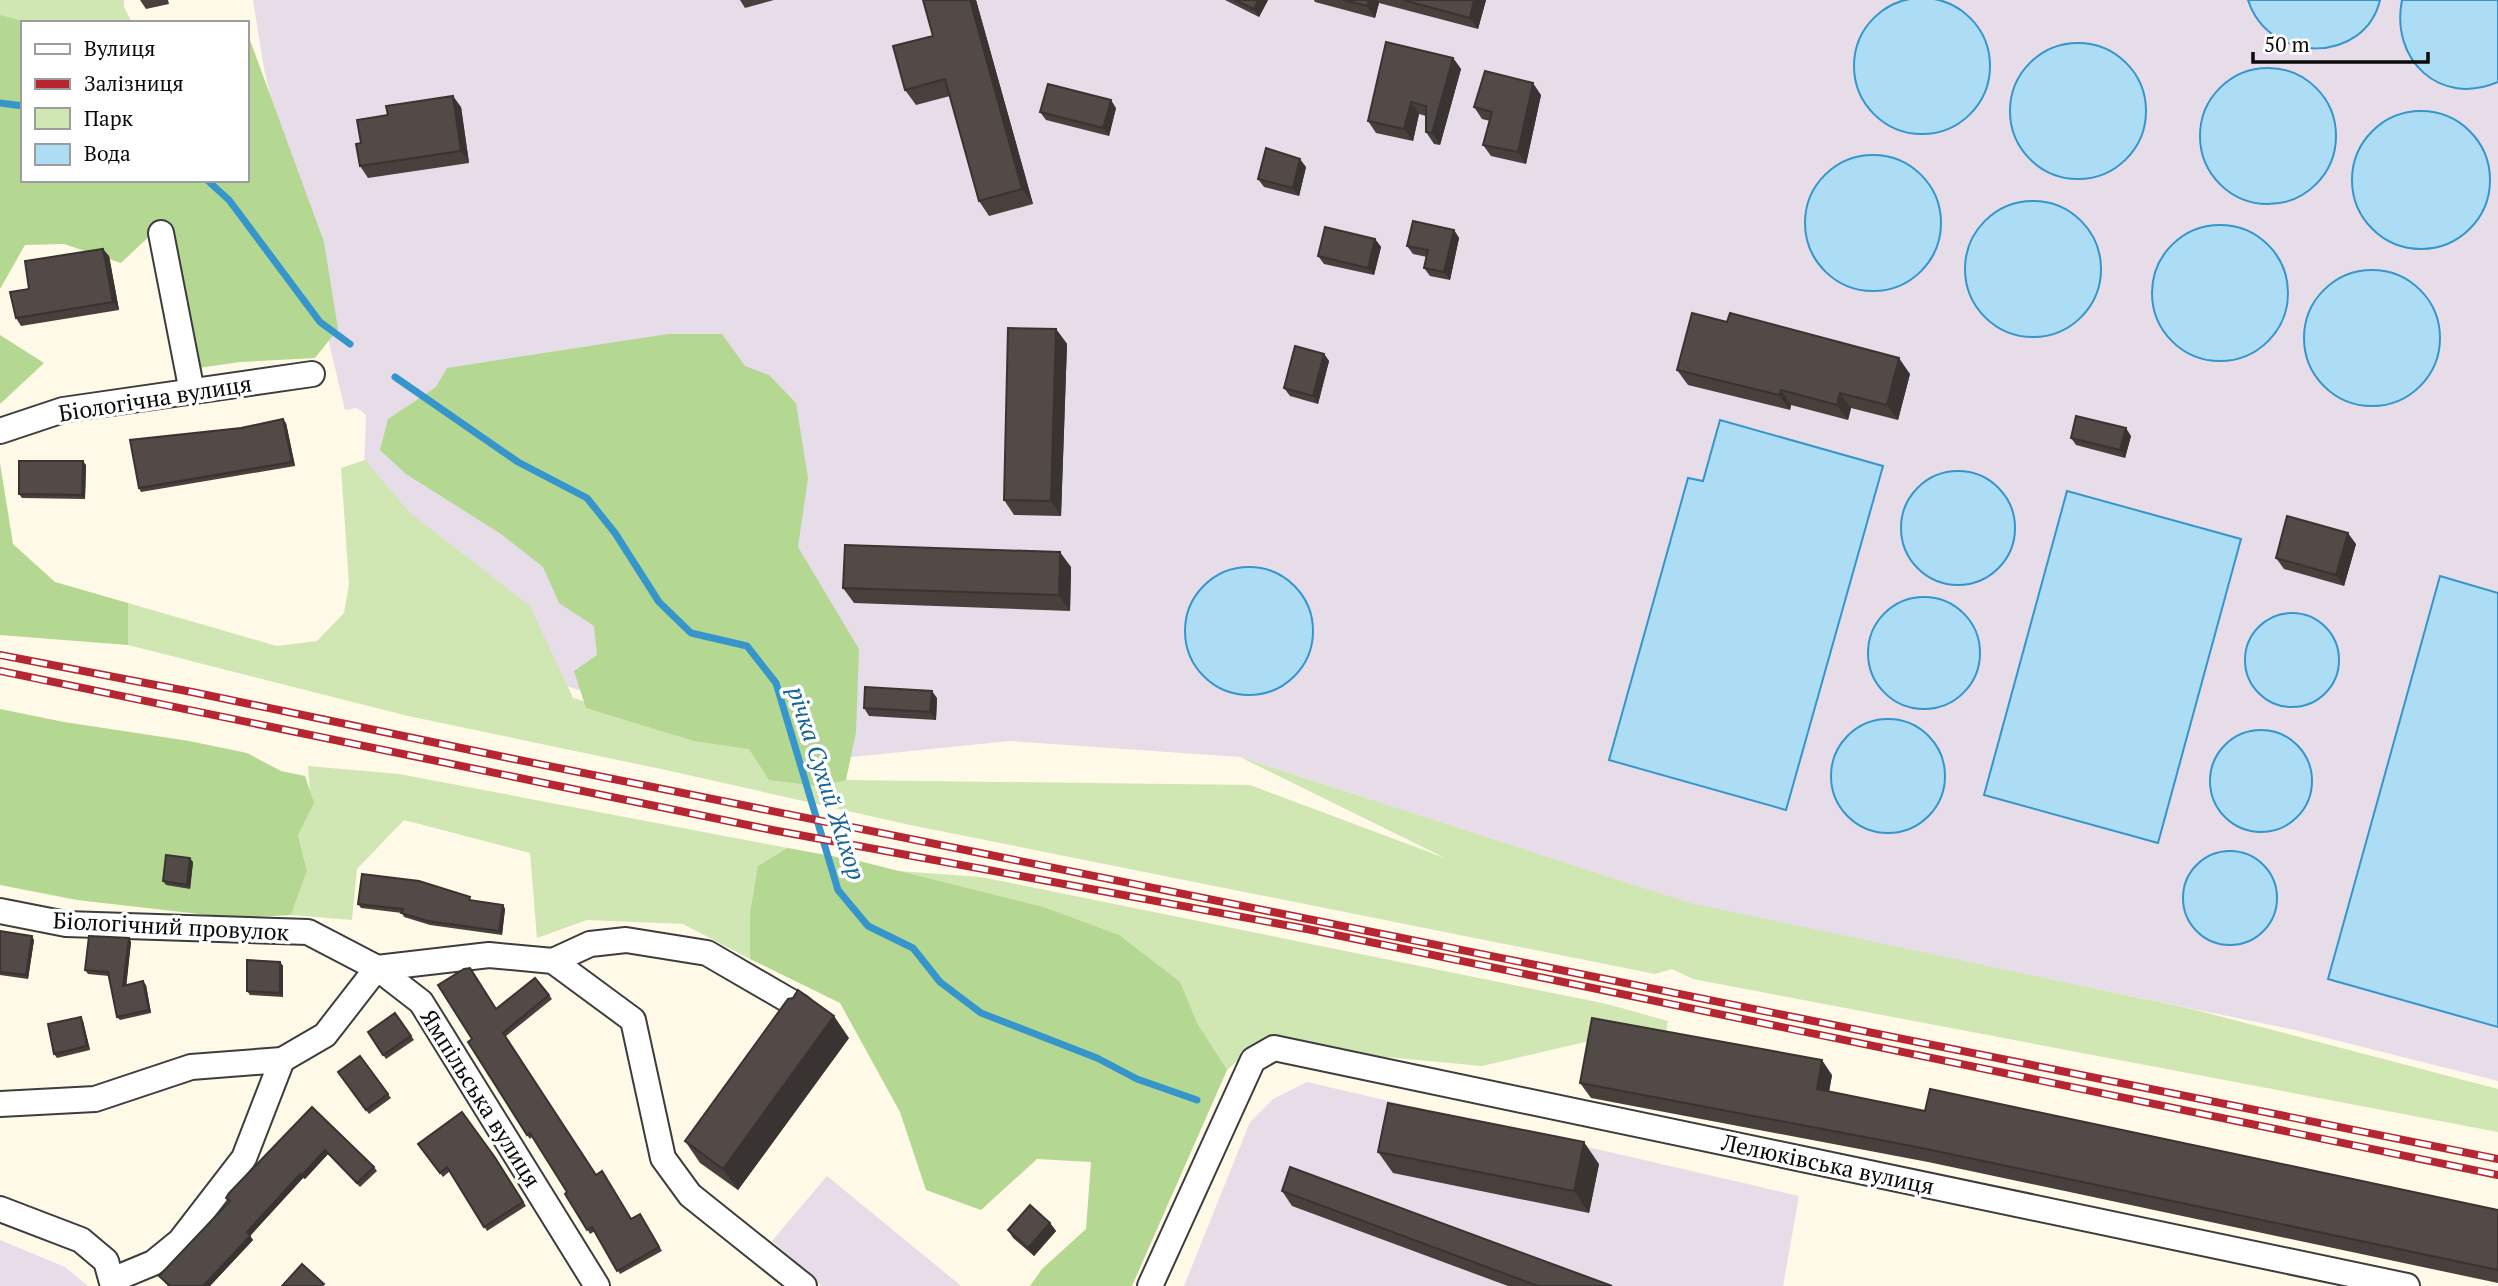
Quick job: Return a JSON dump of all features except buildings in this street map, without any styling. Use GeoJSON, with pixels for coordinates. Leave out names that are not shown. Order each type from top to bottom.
{"type":"FeatureCollection","features":[{"type":"Feature","properties":{"kind":"street"},"geometry":{"type":"LineString","coordinates":[[161,233],[192,392]]}},
{"type":"Feature","properties":{"kind":"street","name":"Біологічна вулиця"},"geometry":{"type":"LineString","coordinates":[[0,430],[63,410],[312,374]]}},
{"type":"Feature","properties":{"kind":"street","name":"Біологічний провулок"},"geometry":{"type":"LineString","coordinates":[[0,911],[66,925],[308,932],[377,968]]}},
{"type":"Feature","properties":{"kind":"street"},"geometry":{"type":"LineString","coordinates":[[0,1104],[95,1099],[191,1067],[282,1060],[325,1035],[377,968],[489,955],[553,961],[590,944],[626,940],[707,953],[800,1007]]}},
{"type":"Feature","properties":{"kind":"street"},"geometry":{"type":"LineString","coordinates":[[553,961],[633,1020],[663,1158],[690,1195],[802,1285]]}},
{"type":"Feature","properties":{"kind":"street","name":"Ямпільська вулиця"},"geometry":{"type":"LineString","coordinates":[[377,968],[421,1002],[597,1286]]}},
{"type":"Feature","properties":{"kind":"street","name":"Лелюківська вулиця"},"geometry":{"type":"LineString","coordinates":[[1150,1286],[1253,1060],[1274,1048],[2407,1286]]}},
{"type":"Feature","properties":{"kind":"street"},"geometry":{"type":"LineString","coordinates":[[0,1209],[81,1240],[106,1261],[113,1283],[153,1263],[180,1241],[244,1158],[282,1060]]}},
{"type":"Feature","properties":{"kind":"shaded area"},"geometry":{"type":"Polygon","coordinates":[[[253,0],[2498,0],[2498,1081],[2295,1030],[1701,907],[1240,757],[1010,741],[842,758],[669,719],[454,650],[362,525],[366,415],[357,408],[345,410],[264,69],[253,0]]]}},
{"type":"Feature","properties":{"kind":"shaded area"},"geometry":{"type":"Polygon","coordinates":[[[1307,1082],[1799,1196],[1783,1286],[1184,1286],[1250,1122],[1273,1099],[1307,1082]]]}},
{"type":"Feature","properties":{"kind":"shaded area"},"geometry":{"type":"Polygon","coordinates":[[[827,1176],[960,1286],[822,1286],[772,1241],[827,1176]]]}},
{"type":"Feature","properties":{"kind":"shaded area"},"geometry":{"type":"Polygon","coordinates":[[[0,1240],[65,1267],[88,1286],[0,1286],[0,1240]]]}},
{"type":"Feature","properties":{"kind":"green space"},"geometry":{"type":"Polygon","coordinates":[[[0,0],[124,0],[124,7],[131,21],[21,21],[21,32],[0,126],[0,0]]]}},
{"type":"Feature","properties":{"kind":"green space"},"geometry":{"type":"Polygon","coordinates":[[[0,15],[22,21],[21,182],[248,182],[250,40],[324,242],[338,329],[315,358],[240,362],[198,368],[157,229],[121,263],[64,244],[25,245],[0,289],[0,15]]]}},
{"type":"Feature","properties":{"kind":"green space"},"geometry":{"type":"Polygon","coordinates":[[[668,334],[722,334],[745,366],[769,375],[796,403],[808,478],[798,547],[859,649],[856,732],[846,780],[819,786],[769,780],[749,749],[694,741],[586,708],[574,671],[597,655],[594,626],[559,603],[543,567],[501,534],[406,474],[380,450],[388,419],[436,387],[447,368],[668,334]]]}},
{"type":"Feature","properties":{"kind":"green space"},"geometry":{"type":"Polygon","coordinates":[[[0,335],[44,363],[0,404],[0,335]]]}},
{"type":"Feature","properties":{"kind":"green space"},"geometry":{"type":"Polygon","coordinates":[[[365,460],[409,512],[530,606],[573,698],[846,780],[1250,785],[1445,858],[1240,757],[1690,903],[2192,1009],[2498,1089],[2498,1132],[1693,979],[1672,969],[1655,974],[910,825],[408,716],[128,645],[128,603],[277,646],[317,641],[344,613],[349,584],[341,468],[365,460]]]}},
{"type":"Feature","properties":{"kind":"green space"},"geometry":{"type":"Polygon","coordinates":[[[0,463],[13,544],[55,582],[128,603],[128,645],[0,635],[0,463]]]}},
{"type":"Feature","properties":{"kind":"green space"},"geometry":{"type":"Polygon","coordinates":[[[0,709],[247,753],[281,771],[305,776],[314,803],[298,835],[307,871],[291,915],[234,918],[77,900],[0,885],[0,709]]]}},
{"type":"Feature","properties":{"kind":"green space"},"geometry":{"type":"Polygon","coordinates":[[[308,766],[399,774],[788,848],[750,959],[683,924],[587,920],[537,938],[530,853],[404,820],[357,869],[352,920],[291,915],[307,871],[298,835],[311,808],[308,766]]]}},
{"type":"Feature","properties":{"kind":"green space"},"geometry":{"type":"Polygon","coordinates":[[[788,848],[859,861],[1043,907],[1119,935],[1180,982],[1197,1023],[1227,1070],[1132,1286],[1030,1286],[1042,1269],[1086,1229],[1091,1162],[1037,1159],[981,1210],[926,1190],[900,1112],[840,1003],[750,959],[750,914],[758,866],[788,848]]]}},
{"type":"Feature","properties":{"kind":"green space"},"geometry":{"type":"Polygon","coordinates":[[[857,868],[981,877],[1607,1004],[1668,1021],[1664,1045],[1602,1038],[1482,1066],[1256,1045],[1227,1070],[1124,979],[857,868]]]}},
{"type":"Feature","properties":{"kind":"water"},"geometry":{"type":"Polygon","coordinates":[[[1909,-1],[1935,-1],[1960,9],[1979,28],[1989,53],[1989,79],[1979,104],[1960,123],[1935,133],[1909,133],[1884,123],[1865,104],[1855,79],[1855,53],[1865,28],[1884,9],[1909,-1]]]}},
{"type":"Feature","properties":{"kind":"water"},"geometry":{"type":"Polygon","coordinates":[[[2248,0],[2380,0],[2371,21],[2356,36],[2337,45],[2316,48],[2295,45],[2275,36],[2259,21],[2248,0]]]}},
{"type":"Feature","properties":{"kind":"water"},"geometry":{"type":"Polygon","coordinates":[[[2402,0],[2498,0],[2498,82],[2477,88],[2457,88],[2439,83],[2424,73],[2412,59],[2404,42],[2400,22],[2402,0]]]}},
{"type":"Feature","properties":{"kind":"water"},"geometry":{"type":"Polygon","coordinates":[[[2078,43],[2104,48],[2126,63],[2141,85],[2146,111],[2141,137],[2126,159],[2104,174],[2078,179],[2052,174],[2030,159],[2015,137],[2010,111],[2015,85],[2030,63],[2052,48],[2078,43]]]}},
{"type":"Feature","properties":{"kind":"water"},"geometry":{"type":"Polygon","coordinates":[[[2268,68],[2294,73],[2316,88],[2331,110],[2336,136],[2331,162],[2316,184],[2294,199],[2268,204],[2242,199],[2220,184],[2205,162],[2200,136],[2205,110],[2220,88],[2242,73],[2268,68]]]}},
{"type":"Feature","properties":{"kind":"water"},"geometry":{"type":"Polygon","coordinates":[[[2421,111],[2447,117],[2469,132],[2484,154],[2490,180],[2484,206],[2469,228],[2447,243],[2421,249],[2395,243],[2373,228],[2358,206],[2352,180],[2358,154],[2373,132],[2395,117],[2421,111]]]}},
{"type":"Feature","properties":{"kind":"water"},"geometry":{"type":"Polygon","coordinates":[[[1873,155],[1899,160],[1921,175],[1936,197],[1941,223],[1936,249],[1921,271],[1899,286],[1873,291],[1847,286],[1825,271],[1810,249],[1805,223],[1810,197],[1825,175],[1847,160],[1873,155]]]}},
{"type":"Feature","properties":{"kind":"water"},"geometry":{"type":"Polygon","coordinates":[[[2033,201],[2059,206],[2081,221],[2096,243],[2101,269],[2096,295],[2081,317],[2059,332],[2033,337],[2007,332],[1985,317],[1970,295],[1965,269],[1970,243],[1985,221],[2007,206],[2033,201]]]}},
{"type":"Feature","properties":{"kind":"water"},"geometry":{"type":"Polygon","coordinates":[[[2220,225],[2246,230],[2268,245],[2283,267],[2288,293],[2283,319],[2268,341],[2246,356],[2220,361],[2194,356],[2172,341],[2157,319],[2152,293],[2157,267],[2172,245],[2194,230],[2220,225]]]}},
{"type":"Feature","properties":{"kind":"water"},"geometry":{"type":"Polygon","coordinates":[[[2372,270],[2398,275],[2420,290],[2435,312],[2440,338],[2435,364],[2420,386],[2398,401],[2372,406],[2346,401],[2324,386],[2309,364],[2304,338],[2309,312],[2324,290],[2346,275],[2372,270]]]}},
{"type":"Feature","properties":{"kind":"water"},"geometry":{"type":"Polygon","coordinates":[[[1720,420],[1883,466],[1786,810],[1609,760],[1688,478],[1703,481],[1720,420]]]}},
{"type":"Feature","properties":{"kind":"water"},"geometry":{"type":"Polygon","coordinates":[[[1958,471],[1980,476],[1998,488],[2010,506],[2015,528],[2010,550],[1998,568],[1980,580],[1958,585],[1936,580],[1918,568],[1906,550],[1901,528],[1906,506],[1918,488],[1936,476],[1958,471]]]}},
{"type":"Feature","properties":{"kind":"water"},"geometry":{"type":"Polygon","coordinates":[[[2067,491],[2241,539],[2158,843],[1984,795],[2067,491]]]}},
{"type":"Feature","properties":{"kind":"water"},"geometry":{"type":"Polygon","coordinates":[[[1249,567],[1273,572],[1294,586],[1308,607],[1313,631],[1308,655],[1294,676],[1273,690],[1249,695],[1225,690],[1204,676],[1190,655],[1185,631],[1190,607],[1204,586],[1225,572],[1249,567]]]}},
{"type":"Feature","properties":{"kind":"water"},"geometry":{"type":"Polygon","coordinates":[[[2440,576],[2498,593],[2498,1027],[2328,979],[2440,576]]]}},
{"type":"Feature","properties":{"kind":"water"},"geometry":{"type":"Polygon","coordinates":[[[1924,597],[1946,601],[1964,613],[1976,631],[1980,653],[1976,675],[1964,693],[1946,705],[1924,709],[1902,705],[1884,693],[1872,675],[1868,653],[1872,631],[1884,613],[1902,601],[1924,597]]]}},
{"type":"Feature","properties":{"kind":"water"},"geometry":{"type":"Polygon","coordinates":[[[2292,613],[2310,616],[2325,627],[2336,642],[2339,660],[2336,678],[2325,693],[2310,704],[2292,707],[2274,704],[2259,693],[2248,678],[2245,660],[2248,642],[2259,627],[2274,616],[2292,613]]]}},
{"type":"Feature","properties":{"kind":"water"},"geometry":{"type":"Polygon","coordinates":[[[1888,719],[1910,724],[1928,736],[1940,754],[1945,776],[1940,798],[1928,816],[1910,828],[1888,833],[1866,828],[1848,816],[1836,798],[1831,776],[1836,754],[1848,736],[1866,724],[1888,719]]]}},
{"type":"Feature","properties":{"kind":"water"},"geometry":{"type":"Polygon","coordinates":[[[2261,730],[2281,734],[2297,745],[2308,761],[2312,781],[2308,801],[2297,817],[2281,828],[2261,832],[2241,828],[2225,817],[2214,801],[2210,781],[2214,761],[2225,745],[2241,734],[2261,730]]]}},
{"type":"Feature","properties":{"kind":"water"},"geometry":{"type":"Polygon","coordinates":[[[2230,851],[2248,854],[2263,865],[2274,880],[2277,898],[2274,916],[2263,931],[2248,942],[2230,945],[2212,942],[2197,931],[2186,916],[2183,898],[2186,880],[2197,865],[2212,854],[2230,851]]]}},
{"type":"Feature","properties":{"kind":"waterway","name":"річка Сухий Жихор"},"geometry":{"type":"LineString","coordinates":[[0,103],[21,106]]}},
{"type":"Feature","properties":{"kind":"waterway","name":"річка Сухий Жихор"},"geometry":{"type":"LineString","coordinates":[[209,182],[229,200],[320,322],[350,344]]}},
{"type":"Feature","properties":{"kind":"waterway","name":"річка Сухий Жихор"},"geometry":{"type":"LineString","coordinates":[[395,377],[518,462],[587,498],[615,533],[659,602],[691,633],[747,646],[776,683],[838,890],[868,926],[913,948],[940,982],[981,1013],[1097,1058],[1137,1079],[1197,1100]]}},
{"type":"Feature","properties":{"kind":"railway"},"geometry":{"type":"LineString","coordinates":[[0,655],[2498,1159]]}},
{"type":"Feature","properties":{"kind":"railway"},"geometry":{"type":"LineString","coordinates":[[0,671],[772,830],[1307,929],[2498,1175]]}}]}
